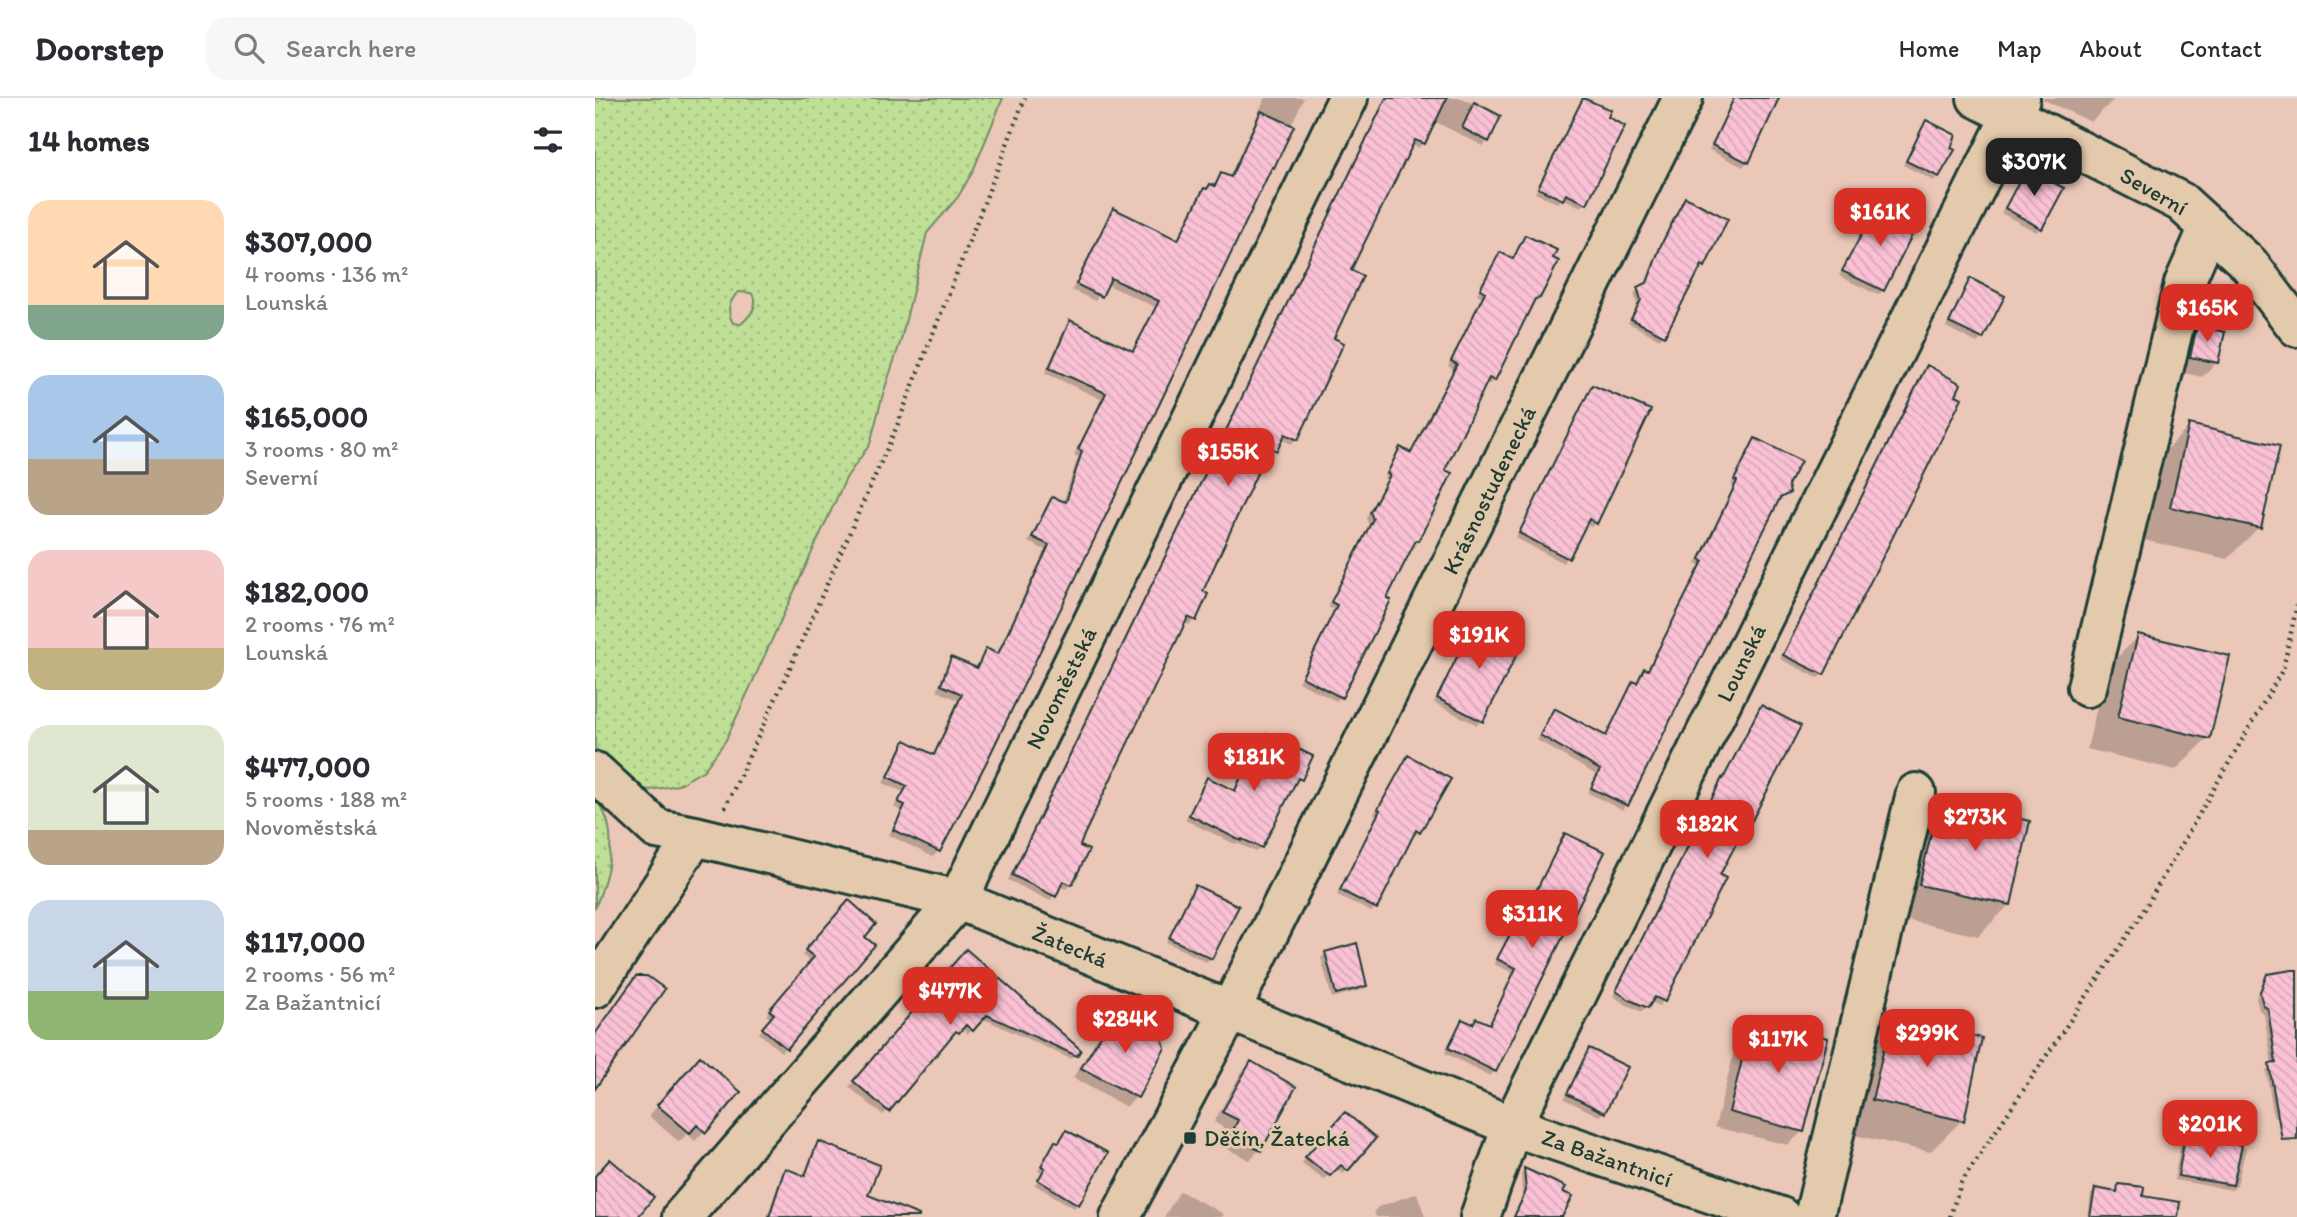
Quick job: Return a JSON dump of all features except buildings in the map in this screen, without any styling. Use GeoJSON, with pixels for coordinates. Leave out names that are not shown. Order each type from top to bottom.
{"type":"FeatureCollection","features":[{"type":"Feature","properties":{"kind":"street","name":"Novoměstská"},"geometry":{"type":"LineString","coordinates":[[682,1217],[958,900],[1348,98]]}},
{"type":"Feature","properties":{"kind":"street","name":"Krásnostudenecká"},"geometry":{"type":"LineString","coordinates":[[1120,1217],[1230,1012],[1683,98]]}},
{"type":"Feature","properties":{"kind":"street","name":"Severní"},"geometry":{"type":"LineString","coordinates":[[1977,98],[2017,106],[2181,202],[2249,264],[2294,315]]}},
{"type":"Feature","properties":{"kind":"street","name":"Lounská"},"geometry":{"type":"LineString","coordinates":[[1480,1217],[1512,1126],[2017,106]]}},
{"type":"Feature","properties":{"kind":"street"},"geometry":{"type":"LineString","coordinates":[[2087,687],[2184,284],[2209,227]]}},
{"type":"Feature","properties":{"kind":"street","name":"Žatecká"},"geometry":{"type":"LineString","coordinates":[[595,772],[657,829],[958,900],[1512,1126]]}},
{"type":"Feature","properties":{"kind":"street"},"geometry":{"type":"LineString","coordinates":[[1814,1217],[1916,793]]}},
{"type":"Feature","properties":{"kind":"street"},"geometry":{"type":"LineString","coordinates":[[595,988],[695,836]]}},
{"type":"Feature","properties":{"kind":"street","name":"Za Bažantnicí"},"geometry":{"type":"LineString","coordinates":[[1512,1126],[1781,1217]]}},
{"type":"Feature","properties":{"kind":"path"},"geometry":{"type":"LineString","coordinates":[[695,836],[719,821],[788,672],[897,426],[1025,98]]}},
{"type":"Feature","properties":{"kind":"path"},"geometry":{"type":"LineString","coordinates":[[1950,1217],[1961,1183],[2141,915],[2283,668],[2297,605]]}},
{"type":"Feature","properties":{"kind":"green space"},"geometry":{"type":"Polygon","coordinates":[[[595,98],[1003,98],[973,171],[958,197],[927,233],[901,340],[870,444],[846,478],[726,740],[704,770],[678,785],[650,790],[639,788],[595,748],[595,98]],[[738,292],[732,299],[729,310],[733,323],[741,324],[752,312],[755,298],[751,293],[738,292]]]}},
{"type":"Feature","properties":{"kind":"green space"},"geometry":{"type":"Polygon","coordinates":[[[595,799],[608,824],[610,852],[595,908],[595,799]]]}},
{"type":"Feature","properties":{"kind":"place","name":"Děčín, Žatecká"},"geometry":{"type":"Point","coordinates":[1190,1138]}}]}
